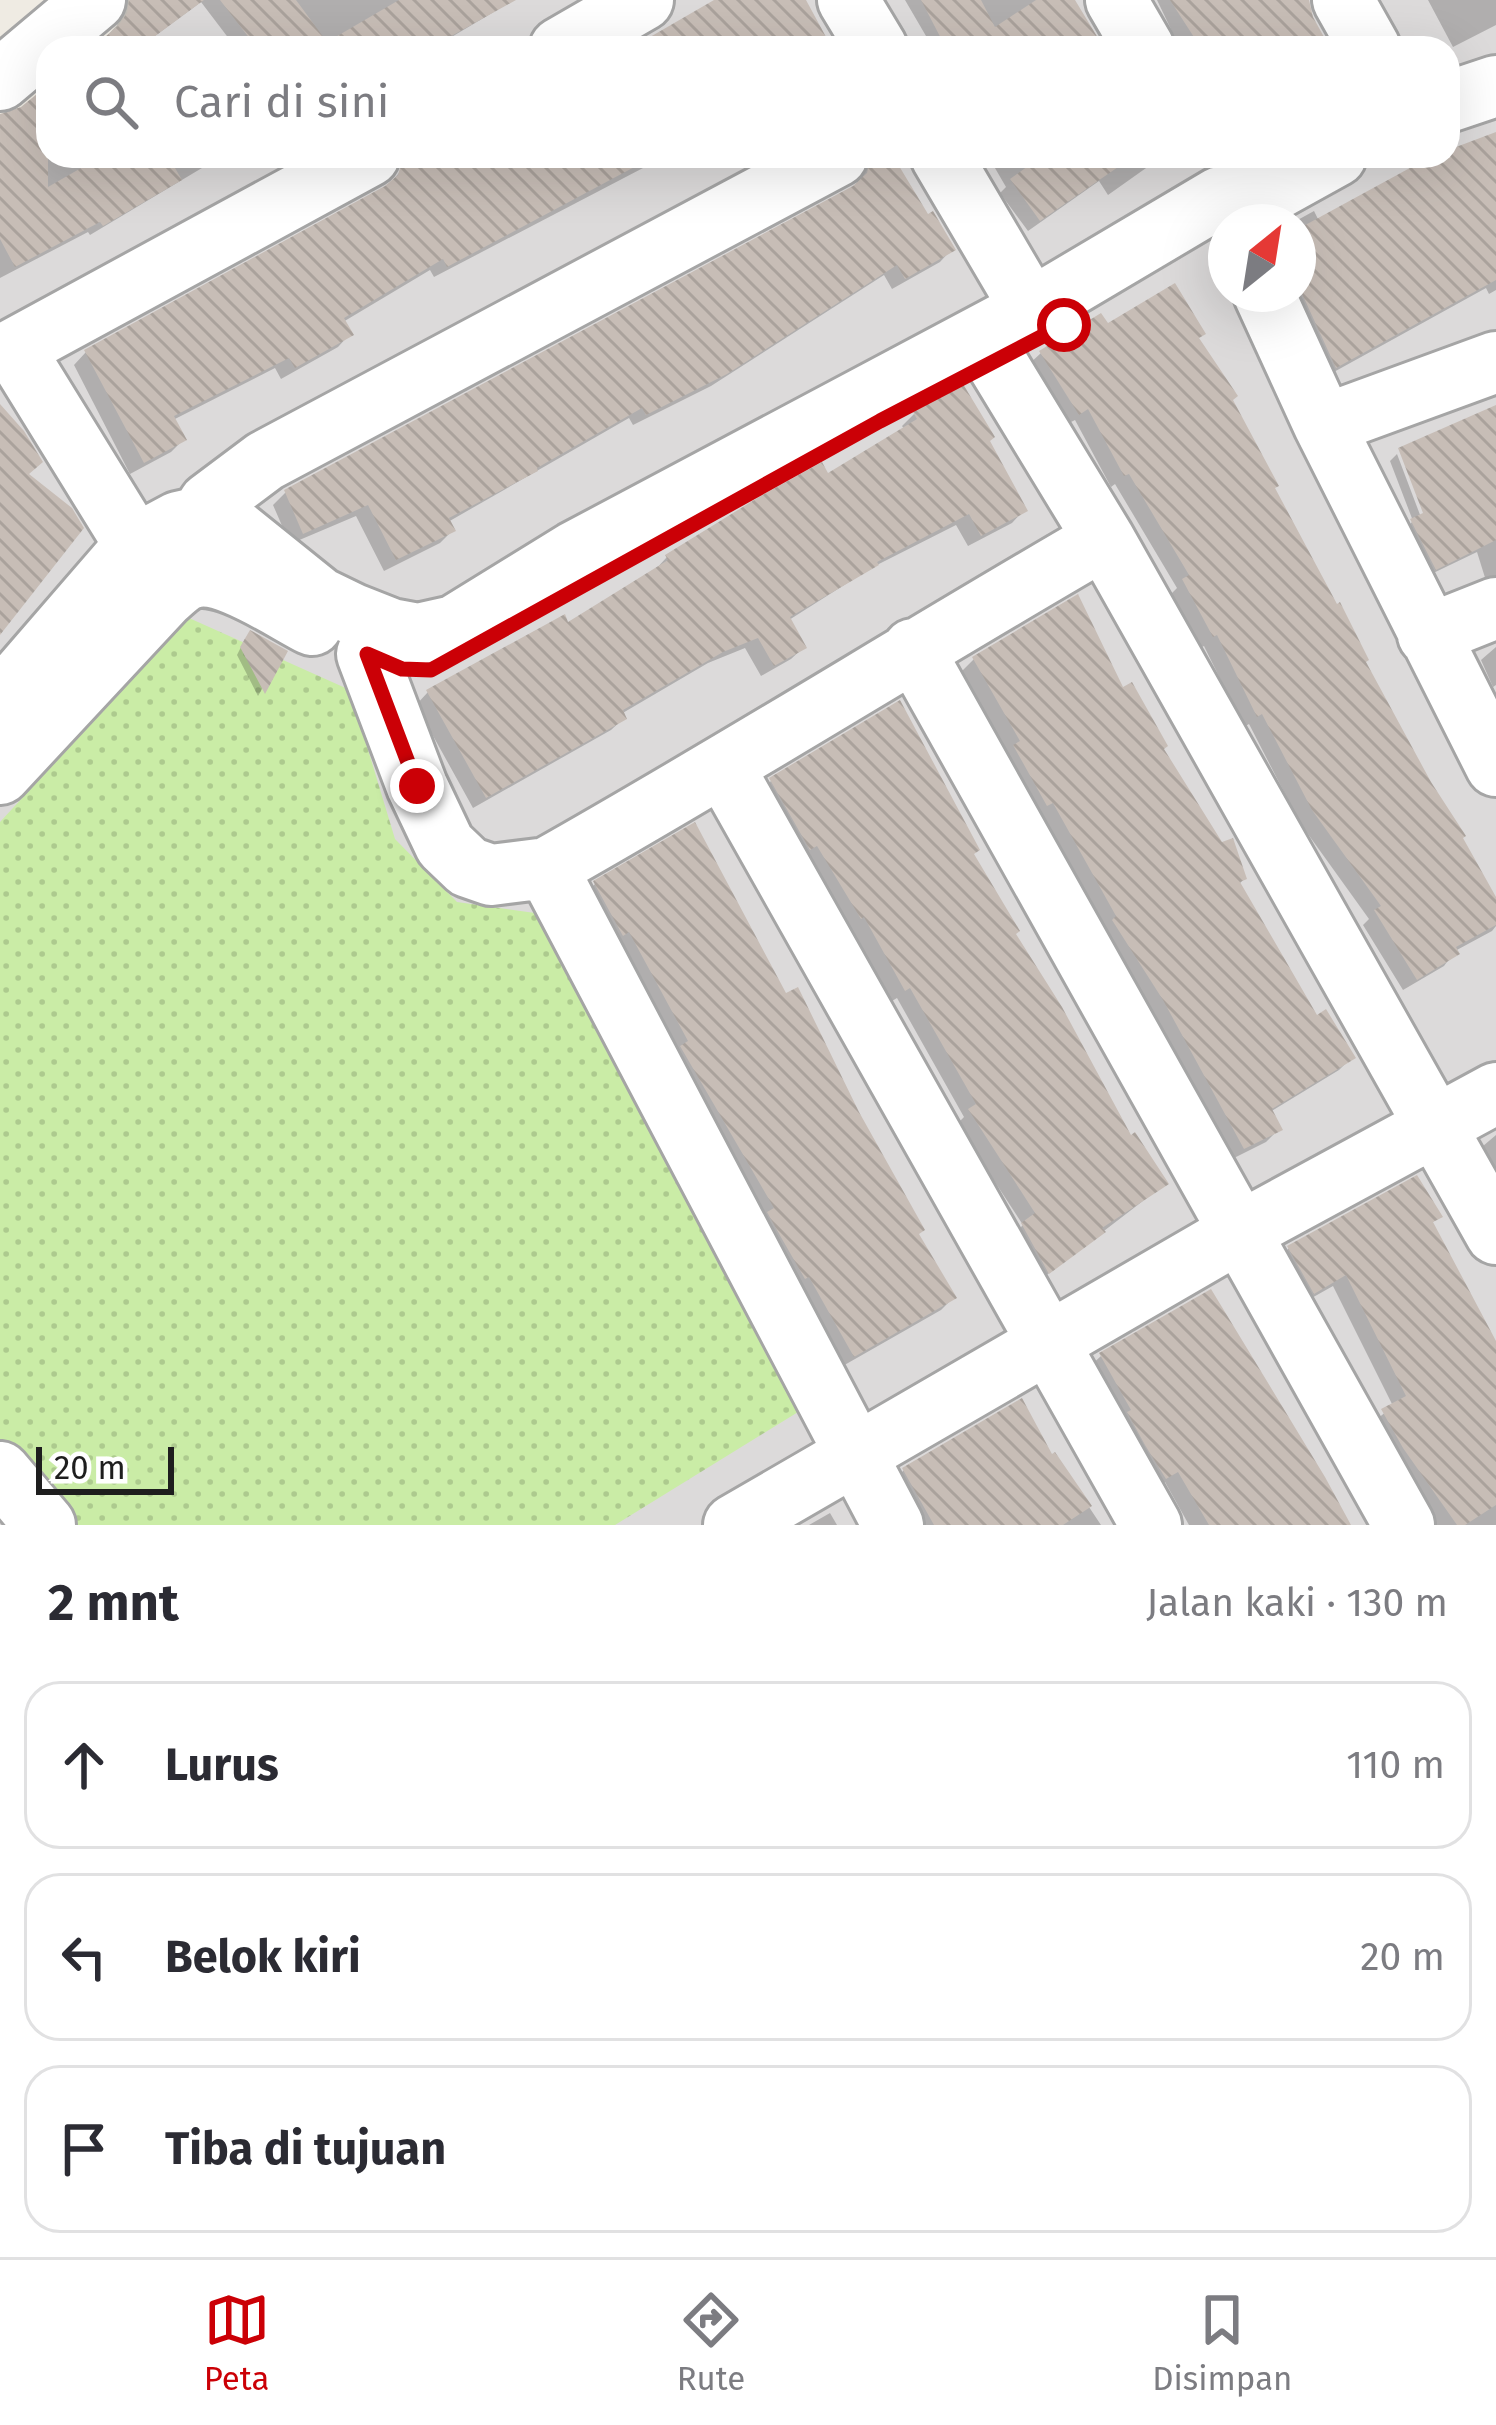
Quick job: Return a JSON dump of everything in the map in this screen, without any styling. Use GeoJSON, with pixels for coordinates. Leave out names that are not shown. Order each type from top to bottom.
{"type":"FeatureCollection","features":[{"type":"Feature","properties":{"kind":"street"},"geometry":{"type":"LineString","coordinates":[[52,36],[95,0]]}},
{"type":"Feature","properties":{"kind":"street"},"geometry":{"type":"LineString","coordinates":[[581,36],[644,0]]}},
{"type":"Feature","properties":{"kind":"street"},"geometry":{"type":"LineString","coordinates":[[848,0],[870,36]]}},
{"type":"Feature","properties":{"kind":"street"},"geometry":{"type":"LineString","coordinates":[[1116,0],[1137,36]]}},
{"type":"Feature","properties":{"kind":"street"},"geometry":{"type":"LineString","coordinates":[[1343,0],[1363,36]]}},
{"type":"Feature","properties":{"kind":"street"},"geometry":{"type":"LineString","coordinates":[[0,80],[36,50]]}},
{"type":"Feature","properties":{"kind":"street"},"geometry":{"type":"LineString","coordinates":[[1460,98],[1496,86]]}},
{"type":"Feature","properties":{"kind":"street"},"geometry":{"type":"LineString","coordinates":[[347,168],[7,356],[135,545],[189,582],[222,578],[402,669],[431,670],[994,360],[1208,221]]}},
{"type":"Feature","properties":{"kind":"street"},"geometry":{"type":"LineString","coordinates":[[0,774],[189,582],[200,517],[228,486],[265,460],[814,168]]}},
{"type":"Feature","properties":{"kind":"street"},"geometry":{"type":"LineString","coordinates":[[948,168],[1031,309]]}},
{"type":"Feature","properties":{"kind":"street"},"geometry":{"type":"LineString","coordinates":[[1235,204],[1311,168]]}},
{"type":"Feature","properties":{"kind":"street"},"geometry":{"type":"LineString","coordinates":[[0,701],[135,545],[178,522],[200,517],[238,532],[320,598],[391,629],[418,634],[454,626],[574,553],[1208,218]]}},
{"type":"Feature","properties":{"kind":"street"},"geometry":{"type":"LineString","coordinates":[[1273,312],[1496,766]]}},
{"type":"Feature","properties":{"kind":"street"},"geometry":{"type":"LineString","coordinates":[[994,360],[1104,539],[1496,1234]]}},
{"type":"Feature","properties":{"kind":"street"},"geometry":{"type":"LineString","coordinates":[[1335,443],[1496,362]]}},
{"type":"Feature","properties":{"kind":"street"},"geometry":{"type":"LineString","coordinates":[[1335,443],[1496,399]]}},
{"type":"Feature","properties":{"kind":"street"},"geometry":{"type":"LineString","coordinates":[[367,654],[417,786],[445,844],[468,866],[491,875],[547,868],[724,768],[913,649],[1104,539]]}},
{"type":"Feature","properties":{"kind":"street"},"geometry":{"type":"LineString","coordinates":[[1428,635],[1496,608]]}},
{"type":"Feature","properties":{"kind":"street"},"geometry":{"type":"LineString","coordinates":[[913,649],[1404,1525]]}},
{"type":"Feature","properties":{"kind":"street"},"geometry":{"type":"LineString","coordinates":[[724,768],[1151,1525]]}},
{"type":"Feature","properties":{"kind":"street"},"geometry":{"type":"LineString","coordinates":[[547,868],[893,1525]]}},
{"type":"Feature","properties":{"kind":"street"},"geometry":{"type":"LineString","coordinates":[[734,1525],[1238,1233],[1496,1093]]}},
{"type":"Feature","properties":{"kind":"street"},"geometry":{"type":"LineString","coordinates":[[0,1472],[45,1525]]}},
{"type":"Feature","properties":{"kind":"shaded area"},"geometry":{"type":"Polygon","coordinates":[[[193,0],[1496,0],[1496,1525],[0,1525],[0,162],[36,158],[36,168],[1460,168],[1460,36],[150,36],[193,0]]]}},
{"type":"Feature","properties":{"kind":"green space"},"geometry":{"type":"Polygon","coordinates":[[[189,618],[350,690],[395,839],[457,902],[535,913],[803,1409],[615,1525],[70,1525],[0,1441],[0,822],[189,618]]]}},
{"type":"Feature","properties":{"kind":"building"},"geometry":{"type":"Polygon","coordinates":[[[129,0],[204,0],[155,36],[106,36],[127,13],[129,0]]]}},
{"type":"Feature","properties":{"kind":"building"},"geometry":{"type":"Polygon","coordinates":[[[220,0],[296,0],[323,36],[248,36],[220,0]]]}},
{"type":"Feature","properties":{"kind":"building"},"geometry":{"type":"Polygon","coordinates":[[[399,0],[516,0],[452,36],[337,36],[399,0]]]}},
{"type":"Feature","properties":{"kind":"building"},"geometry":{"type":"Polygon","coordinates":[[[714,0],[806,0],[826,36],[652,36],[714,0]]]}},
{"type":"Feature","properties":{"kind":"building"},"geometry":{"type":"Polygon","coordinates":[[[921,0],[981,0],[995,27],[1036,0],[1075,0],[1097,36],[940,36],[921,0]]]}},
{"type":"Feature","properties":{"kind":"building"},"geometry":{"type":"Polygon","coordinates":[[[1170,0],[1309,0],[1323,36],[1193,36],[1170,0]]]}},
{"type":"Feature","properties":{"kind":"building"},"geometry":{"type":"Polygon","coordinates":[[[36,95],[36,168],[48,168],[48,187],[81,168],[175,168],[182,180],[103,226],[100,222],[15,267],[0,239],[0,114],[21,107],[36,95]]]}},
{"type":"Feature","properties":{"kind":"building"},"geometry":{"type":"Polygon","coordinates":[[[1496,132],[1496,280],[1336,368],[1310,312],[1316,312],[1316,219],[1410,168],[1460,168],[1460,146],[1496,132]]]}},
{"type":"Feature","properties":{"kind":"building"},"geometry":{"type":"Polygon","coordinates":[[[400,168],[633,168],[447,267],[443,259],[344,318],[354,335],[295,368],[289,358],[174,416],[187,440],[144,463],[84,350],[398,175],[400,168]]]}},
{"type":"Feature","properties":{"kind":"building"},"geometry":{"type":"Polygon","coordinates":[[[868,168],[900,168],[956,250],[905,279],[897,265],[727,374],[646,415],[642,408],[449,518],[456,531],[396,560],[368,505],[303,534],[284,490],[853,186],[868,168]]]}},
{"type":"Feature","properties":{"kind":"building"},"geometry":{"type":"Polygon","coordinates":[[[1025,168],[1117,168],[1040,221],[1010,179],[1025,168]]]}},
{"type":"Feature","properties":{"kind":"building"},"geometry":{"type":"Polygon","coordinates":[[[1175,283],[1206,334],[1199,338],[1238,396],[1233,400],[1279,486],[1275,488],[1496,897],[1496,925],[1456,947],[1460,954],[1417,980],[1374,910],[1381,906],[1312,810],[1262,714],[1257,717],[1217,635],[1213,637],[1182,579],[1189,575],[1129,474],[1124,476],[1088,409],[1079,415],[1039,351],[1101,313],[1108,323],[1175,283]]]}},
{"type":"Feature","properties":{"kind":"building"},"geometry":{"type":"Polygon","coordinates":[[[963,384],[995,437],[990,441],[1028,511],[981,536],[969,514],[877,562],[879,565],[790,617],[807,648],[774,666],[758,638],[723,652],[623,710],[627,719],[486,798],[426,690],[565,614],[568,622],[759,497],[822,462],[828,473],[917,419],[913,412],[963,384]]]}},
{"type":"Feature","properties":{"kind":"building"},"geometry":{"type":"Polygon","coordinates":[[[0,404],[43,462],[29,474],[72,508],[84,528],[0,635],[0,404]]]}},
{"type":"Feature","properties":{"kind":"building"},"geometry":{"type":"Polygon","coordinates":[[[1496,405],[1496,540],[1436,570],[1410,519],[1423,513],[1398,448],[1496,405]]]}},
{"type":"Feature","properties":{"kind":"building"},"geometry":{"type":"Polygon","coordinates":[[[1078,594],[1123,687],[1132,682],[1168,746],[1164,749],[1222,842],[1233,838],[1247,879],[1240,882],[1317,1015],[1326,1009],[1356,1058],[1272,1109],[1283,1130],[1244,1149],[1163,1000],[1112,920],[1116,916],[1053,803],[1047,806],[1013,745],[1020,741],[972,657],[1078,594]]]}},
{"type":"Feature","properties":{"kind":"building"},"geometry":{"type":"Polygon","coordinates":[[[250,630],[288,651],[265,694],[240,647],[250,630]]]}},
{"type":"Feature","properties":{"kind":"building"},"geometry":{"type":"Polygon","coordinates":[[[900,700],[980,850],[974,854],[1020,931],[1016,934],[1062,1007],[1131,1135],[1135,1132],[1169,1184],[1102,1228],[1106,1232],[1049,1274],[1021,1223],[1035,1213],[968,1109],[976,1104],[910,988],[905,991],[817,846],[810,850],[769,778],[900,700]]]}},
{"type":"Feature","properties":{"kind":"building"},"geometry":{"type":"Polygon","coordinates":[[[695,822],[786,993],[798,987],[859,1112],[925,1230],[919,1234],[957,1298],[854,1357],[767,1212],[774,1208],[680,1046],[688,1041],[629,932],[623,936],[593,881],[695,822]]]}},
{"type":"Feature","properties":{"kind":"building"},"geometry":{"type":"Polygon","coordinates":[[[1417,1175],[1443,1217],[1433,1222],[1496,1341],[1496,1505],[1465,1525],[1457,1525],[1381,1409],[1406,1396],[1346,1275],[1314,1294],[1287,1246],[1417,1175]]]}},
{"type":"Feature","properties":{"kind":"building"},"geometry":{"type":"Polygon","coordinates":[[[1211,1289],[1351,1525],[1209,1525],[1178,1472],[1166,1479],[1145,1445],[1099,1353],[1211,1289]]]}},
{"type":"Feature","properties":{"kind":"building"},"geometry":{"type":"Polygon","coordinates":[[[1022,1398],[1052,1454],[1092,1506],[1063,1525],[934,1525],[902,1468],[1022,1398]]]}},
{"type":"Feature","properties":{"kind":"route"},"geometry":{"type":"LineString","coordinates":[[417,786],[367,654],[402,669],[431,670],[880,421],[1064,325]]}}]}
